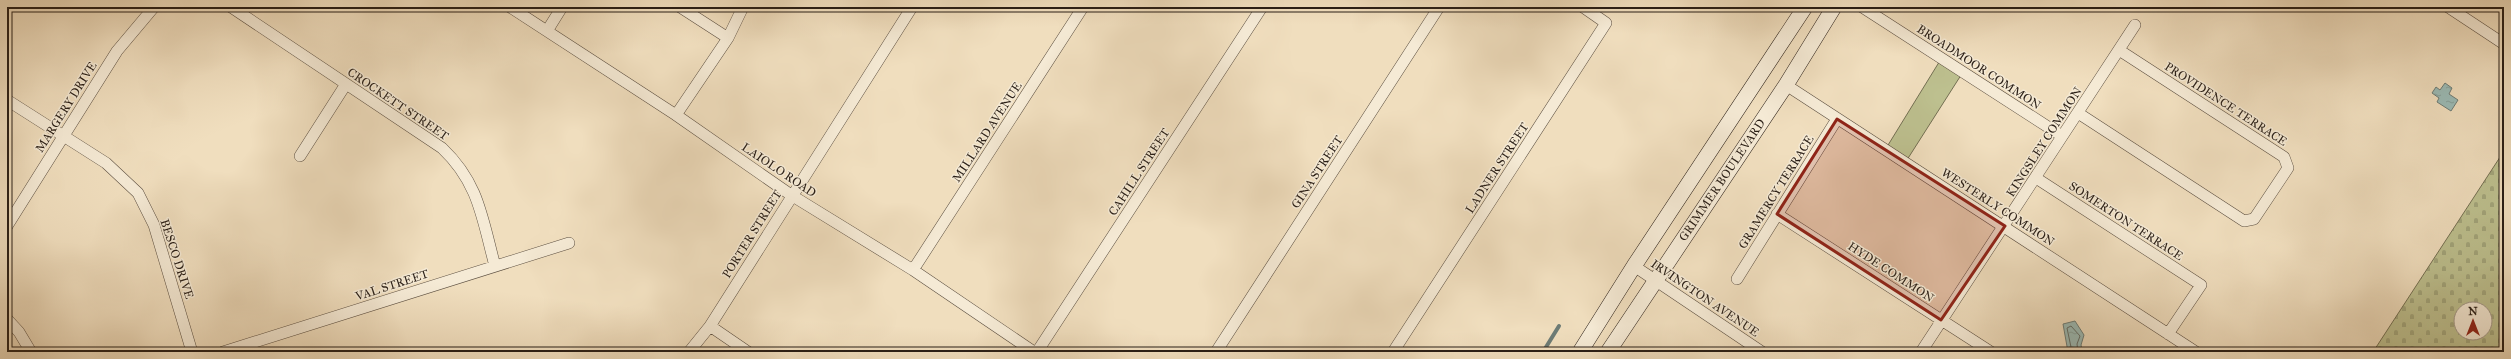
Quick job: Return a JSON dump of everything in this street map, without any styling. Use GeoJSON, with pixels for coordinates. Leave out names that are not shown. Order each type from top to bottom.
{"type":"FeatureCollection","features":[{"type":"Feature","properties":{"kind":"main road"},"geometry":{"type":"LineString","coordinates":[[1580,352],[1634,266],[1805,7]]}},
{"type":"Feature","properties":{"kind":"main road","name":"GRIMMER BOULEVARD"},"geometry":{"type":"LineString","coordinates":[[1608,352],[1654,280],[1786,85],[1834,7]]}},
{"type":"Feature","properties":{"kind":"street","name":"MARGERY DRIVE"},"geometry":{"type":"LineString","coordinates":[[7,226],[117,51],[154,7]]}},
{"type":"Feature","properties":{"kind":"street","name":"CROCKETT STREET"},"geometry":{"type":"LineString","coordinates":[[231,7],[442,148],[459,165],[478,201],[495,266]]}},
{"type":"Feature","properties":{"kind":"street","name":"LAIOLO ROAD"},"geometry":{"type":"LineString","coordinates":[[510,7],[676,115],[791,195],[913,270],[1034,352]]}},
{"type":"Feature","properties":{"kind":"street"},"geometry":{"type":"LineString","coordinates":[[547,31],[562,7]]}},
{"type":"Feature","properties":{"kind":"street"},"geometry":{"type":"LineString","coordinates":[[680,7],[728,38]]}},
{"type":"Feature","properties":{"kind":"street"},"geometry":{"type":"LineString","coordinates":[[676,115],[728,38],[743,7]]}},
{"type":"Feature","properties":{"kind":"street","name":"PORTER STREET"},"geometry":{"type":"LineString","coordinates":[[689,352],[710,326],[791,195],[912,7]]}},
{"type":"Feature","properties":{"kind":"street","name":"MILLARD AVENUE"},"geometry":{"type":"LineString","coordinates":[[913,270],[1083,7]]}},
{"type":"Feature","properties":{"kind":"street","name":"CAHILL STREET"},"geometry":{"type":"LineString","coordinates":[[1037,352],[1262,7]]}},
{"type":"Feature","properties":{"kind":"street","name":"GINA STREET"},"geometry":{"type":"LineString","coordinates":[[1216,352],[1439,7]]}},
{"type":"Feature","properties":{"kind":"street","name":"LADNER STREET"},"geometry":{"type":"LineString","coordinates":[[1393,352],[1606,23],[1582,7]]}},
{"type":"Feature","properties":{"kind":"street","name":"BROADMOOR COMMON"},"geometry":{"type":"LineString","coordinates":[[1862,7],[2062,136]]}},
{"type":"Feature","properties":{"kind":"street"},"geometry":{"type":"LineString","coordinates":[[2448,7],[2504,44]]}},
{"type":"Feature","properties":{"kind":"street","name":"KINGSLEY COMMON"},"geometry":{"type":"LineString","coordinates":[[1921,352],[2005,226],[2135,25]]}},
{"type":"Feature","properties":{"kind":"street","name":"PROVIDENCE TERRACE"},"geometry":{"type":"LineString","coordinates":[[2078,113],[2244,221],[2254,219],[2288,168],[2284,157],[2119,50]]}},
{"type":"Feature","properties":{"kind":"street"},"geometry":{"type":"LineString","coordinates":[[300,156],[346,84]]}},
{"type":"Feature","properties":{"kind":"street","name":"WESTERLY COMMON"},"geometry":{"type":"LineString","coordinates":[[1786,85],[2005,226],[2196,352]]}},
{"type":"Feature","properties":{"kind":"street","name":"BESCO DRIVE"},"geometry":{"type":"LineString","coordinates":[[7,100],[106,163],[138,193],[154,225],[192,352]]}},
{"type":"Feature","properties":{"kind":"street","name":"GRAMERCY TERRACE"},"geometry":{"type":"LineString","coordinates":[[1737,279],[1837,118]]}},
{"type":"Feature","properties":{"kind":"street","name":"SOMERTON TERRACE"},"geometry":{"type":"LineString","coordinates":[[2036,178],[2201,285],[2168,334]]}},
{"type":"Feature","properties":{"kind":"street","name":"HYDE COMMON"},"geometry":{"type":"LineString","coordinates":[[1777,214],[1991,352]]}},
{"type":"Feature","properties":{"kind":"street","name":"VAL STREET"},"geometry":{"type":"LineString","coordinates":[[223,352],[569,244]]}},
{"type":"Feature","properties":{"kind":"street","name":"IRVINGTON AVENUE"},"geometry":{"type":"LineString","coordinates":[[1634,266],[1762,352]]}},
{"type":"Feature","properties":{"kind":"street"},"geometry":{"type":"LineString","coordinates":[[7,319],[19,332],[31,352]]}},
{"type":"Feature","properties":{"kind":"street"},"geometry":{"type":"LineString","coordinates":[[710,326],[748,352]]}},
{"type":"Feature","properties":{"kind":"highlighted area"},"geometry":{"type":"Polygon","coordinates":[[[1837,119],[2005,226],[1941,320],[1777,214],[1837,119]]]}},
{"type":"Feature","properties":{"kind":"green space"},"geometry":{"type":"Polygon","coordinates":[[[1941,59],[1963,72],[1905,163],[1885,150],[1941,59]]]}},
{"type":"Feature","properties":{"kind":"green space"},"geometry":{"type":"Polygon","coordinates":[[[2504,151],[2504,352],[2373,352],[2504,151]]]}},
{"type":"Feature","properties":{"kind":"water"},"geometry":{"type":"Polygon","coordinates":[[[2445,83],[2452,88],[2449,94],[2458,100],[2451,111],[2437,102],[2439,98],[2432,93],[2436,87],[2440,90],[2445,83]]]}},
{"type":"Feature","properties":{"kind":"water"},"geometry":{"type":"Polygon","coordinates":[[[2075,321],[2084,335],[2081,345],[2082,350],[2068,352],[2063,324],[2075,321]]]}},
{"type":"Feature","properties":{"kind":"waterway"},"geometry":{"type":"LineString","coordinates":[[1543,352],[1559,326]]}}]}
